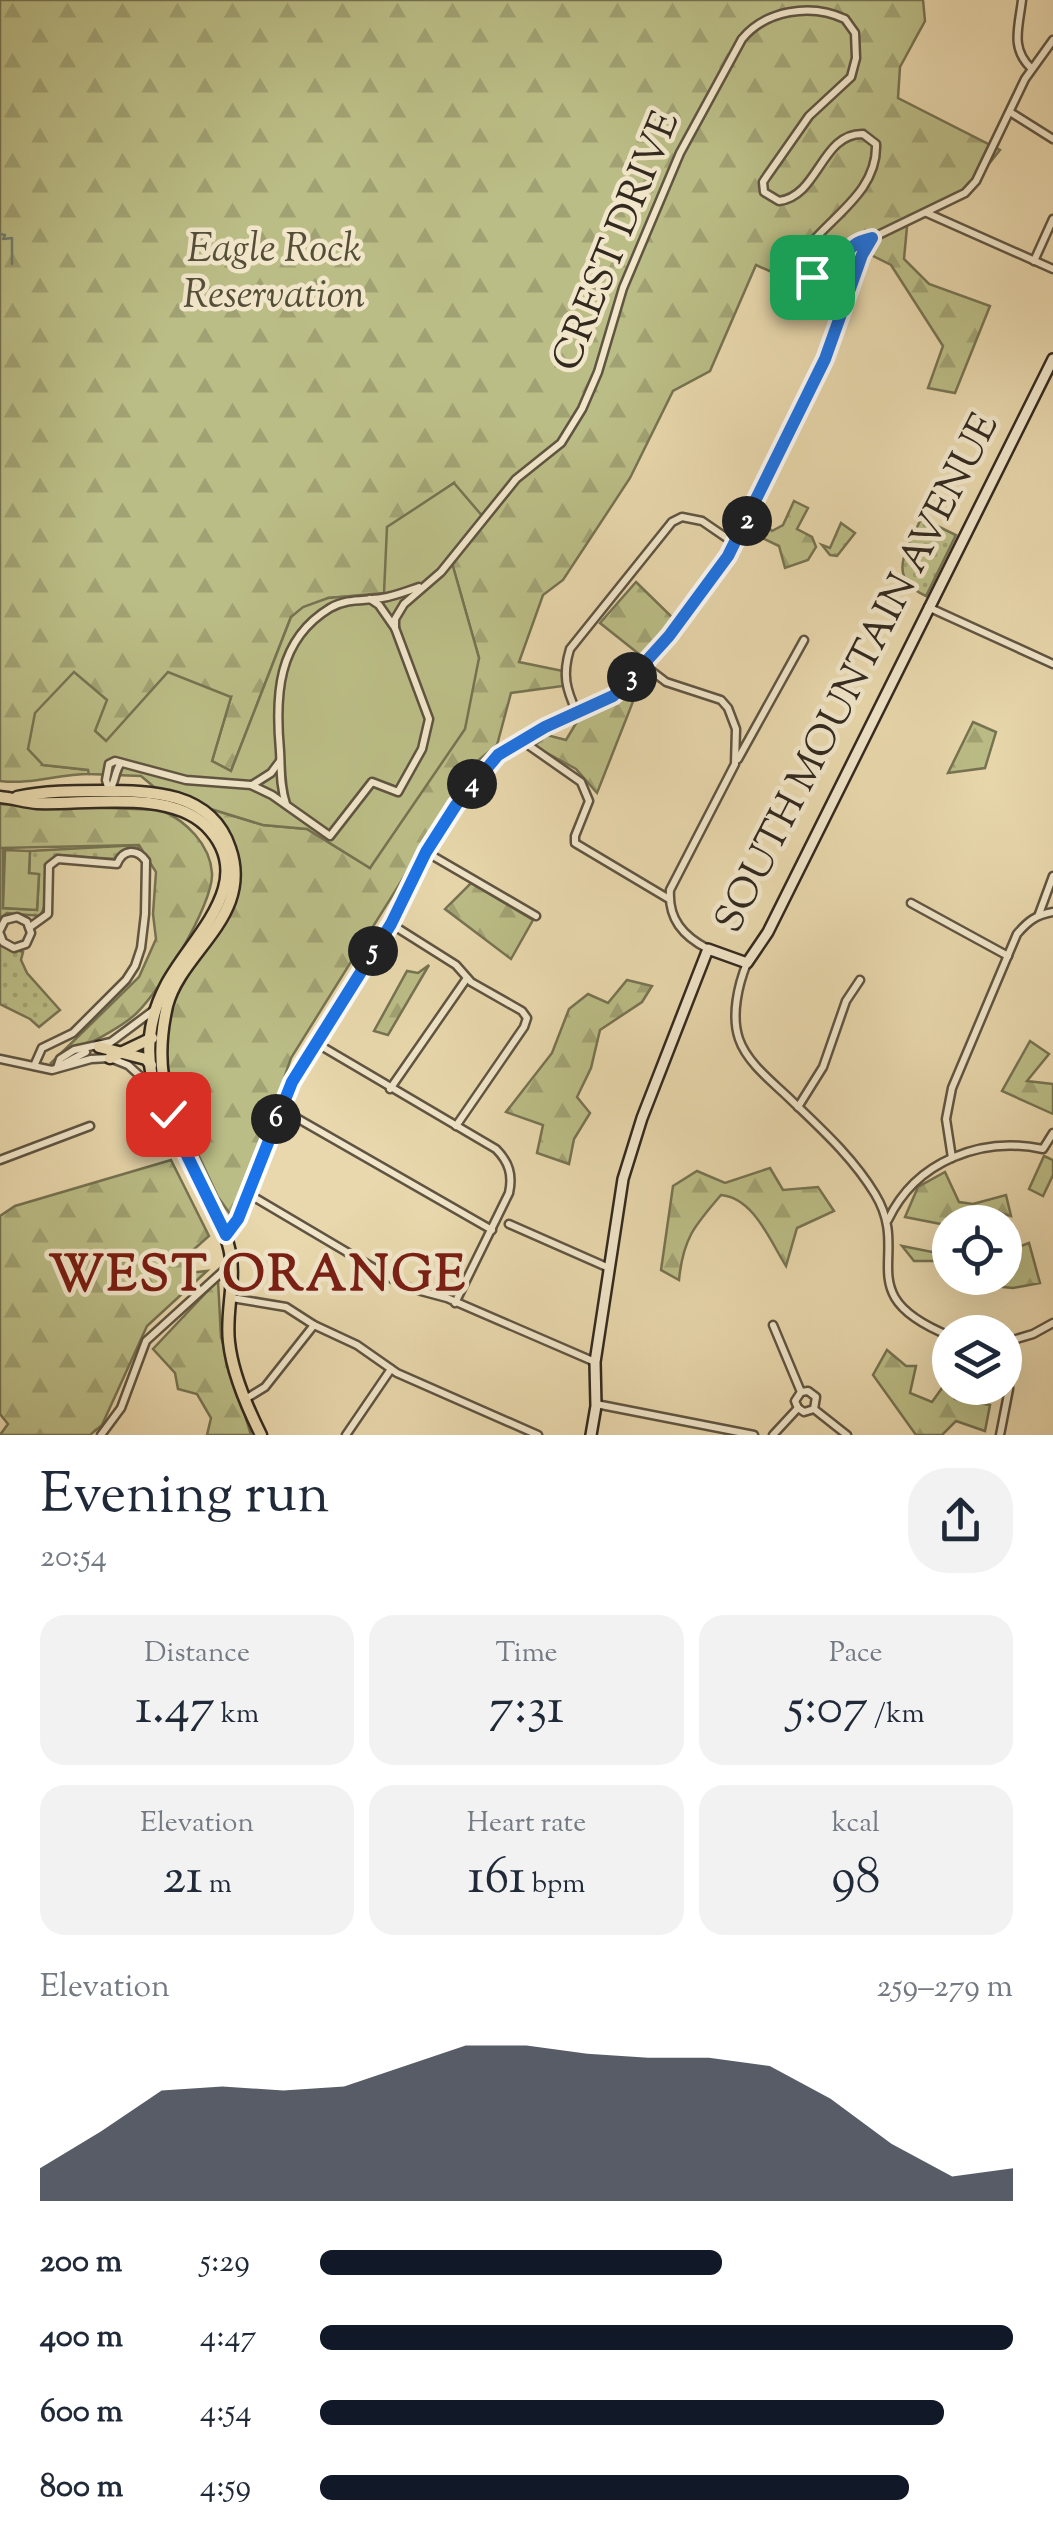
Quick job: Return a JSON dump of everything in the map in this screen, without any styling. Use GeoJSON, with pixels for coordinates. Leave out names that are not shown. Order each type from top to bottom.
{"type":"FeatureCollection","features":[{"type":"Feature","properties":{"kind":"main road"},"geometry":{"type":"LineString","coordinates":[[6,797],[142,790],[200,807],[223,831],[235,873],[230,901],[150,1041],[110,1058]]}},
{"type":"Feature","properties":{"kind":"main road"},"geometry":{"type":"LineString","coordinates":[[64,803],[72,798],[106,796],[109,791]]}},
{"type":"Feature","properties":{"kind":"main road"},"geometry":{"type":"LineString","coordinates":[[109,791],[114,803]]}},
{"type":"Feature","properties":{"kind":"main road"},"geometry":{"type":"LineString","coordinates":[[6,797],[33,803],[170,806],[191,814],[207,827],[224,858],[226,879],[217,910],[167,982],[155,1010],[149,1062],[153,1088],[170,1131],[180,1141],[226,1235],[232,1262],[229,1342],[261,1435]]}},
{"type":"Feature","properties":{"kind":"main road"},"geometry":{"type":"LineString","coordinates":[[167,1006],[160,1061],[180,1141]]}},
{"type":"Feature","properties":{"kind":"main road"},"geometry":{"type":"LineString","coordinates":[[96,1048],[121,1051],[149,1062],[168,1114],[178,1124]]}},
{"type":"Feature","properties":{"kind":"street"},"geometry":{"type":"LineString","coordinates":[[1022,0],[1017,48],[1019,57],[1032,68]]}},
{"type":"Feature","properties":{"kind":"street","name":"CREST DRIVE"},"geometry":{"type":"LineString","coordinates":[[394,628],[398,613],[441,572],[516,479],[561,443],[572,426],[598,372],[624,288],[680,152],[742,39],[760,20],[786,12],[838,16],[855,33],[856,58],[851,76],[809,116],[763,187],[768,198],[791,199],[842,139],[856,134],[870,137],[877,150],[871,172],[848,207],[807,248],[806,271],[819,279],[828,277],[854,244],[872,238]]}},
{"type":"Feature","properties":{"kind":"street"},"geometry":{"type":"LineString","coordinates":[[226,1235],[238,1219],[280,1108],[391,924],[442,826],[483,770],[520,740],[613,696],[691,608],[734,543],[825,359],[862,255],[872,238],[956,199],[976,181],[1032,68],[1053,40]]}},
{"type":"Feature","properties":{"kind":"street"},"geometry":{"type":"LineString","coordinates":[[1010,112],[1053,138]]}},
{"type":"Feature","properties":{"kind":"street"},"geometry":{"type":"LineString","coordinates":[[926,212],[1053,270]]}},
{"type":"Feature","properties":{"kind":"street"},"geometry":{"type":"LineString","coordinates":[[1034,261],[1053,218]]}},
{"type":"Feature","properties":{"kind":"street","name":"SOUTH MOUNTAIN AVENUE"},"geometry":{"type":"LineString","coordinates":[[747,964],[768,932],[1053,359]]}},
{"type":"Feature","properties":{"kind":"street"},"geometry":{"type":"LineString","coordinates":[[577,713],[564,674],[570,649],[672,522],[682,517],[702,521],[734,543]]}},
{"type":"Feature","properties":{"kind":"street","name":"CREST DRIVE"},"geometry":{"type":"LineString","coordinates":[[287,805],[277,699],[281,672],[290,652],[302,633],[329,608],[424,585]]}},
{"type":"Feature","properties":{"kind":"street"},"geometry":{"type":"LineString","coordinates":[[109,791],[106,780],[110,764],[122,762],[186,780],[251,785],[330,836],[369,784],[378,783],[395,793],[408,777],[428,734],[428,719],[394,628],[379,605],[370,599]]}},
{"type":"Feature","properties":{"kind":"street"},"geometry":{"type":"LineString","coordinates":[[928,607],[1053,664]]}},
{"type":"Feature","properties":{"kind":"street"},"geometry":{"type":"LineString","coordinates":[[804,640],[676,875],[670,899],[672,915],[683,933],[708,949],[747,964],[737,1005],[740,1041],[763,1074],[864,1176],[888,1222]]}},
{"type":"Feature","properties":{"kind":"street"},"geometry":{"type":"LineString","coordinates":[[644,665],[666,682],[711,695],[728,708],[736,729],[735,764]]}},
{"type":"Feature","properties":{"kind":"street"},"geometry":{"type":"LineString","coordinates":[[520,740],[581,782],[589,801],[575,836],[576,843],[670,899]]}},
{"type":"Feature","properties":{"kind":"street"},"geometry":{"type":"LineString","coordinates":[[251,785],[271,773],[280,759]]}},
{"type":"Feature","properties":{"kind":"street"},"geometry":{"type":"LineString","coordinates":[[30,927],[48,914],[52,862],[58,859],[117,864],[122,855],[130,852],[146,860],[144,923],[140,954],[134,966],[126,980],[72,1033],[42,1048],[34,1066]]}},
{"type":"Feature","properties":{"kind":"street"},"geometry":{"type":"LineString","coordinates":[[426,852],[536,916]]}},
{"type":"Feature","properties":{"kind":"street"},"geometry":{"type":"LineString","coordinates":[[1038,915],[1053,876]]}},
{"type":"Feature","properties":{"kind":"street"},"geometry":{"type":"LineString","coordinates":[[911,903],[1008,956]]}},
{"type":"Feature","properties":{"kind":"street"},"geometry":{"type":"LineString","coordinates":[[952,1158],[946,1119],[952,1088],[1017,934],[1038,915],[1053,912]]}},
{"type":"Feature","properties":{"kind":"street"},"geometry":{"type":"LineString","coordinates":[[16,916],[30,927],[30,939],[20,947],[8,946],[0,932],[5,920],[16,916]]}},
{"type":"Feature","properties":{"kind":"street"},"geometry":{"type":"LineString","coordinates":[[391,924],[522,1011],[526,1022],[456,1126]]}},
{"type":"Feature","properties":{"kind":"street"},"geometry":{"type":"LineString","coordinates":[[591,1435],[596,1404],[595,1362],[623,1179],[708,949]]}},
{"type":"Feature","properties":{"kind":"street"},"geometry":{"type":"LineString","coordinates":[[390,1089],[467,978]]}},
{"type":"Feature","properties":{"kind":"street"},"geometry":{"type":"LineString","coordinates":[[798,1107],[823,1067],[846,1002],[860,980]]}},
{"type":"Feature","properties":{"kind":"street"},"geometry":{"type":"LineString","coordinates":[[57,1068],[120,1037],[155,1010]]}},
{"type":"Feature","properties":{"kind":"street"},"geometry":{"type":"LineString","coordinates":[[316,1043],[496,1149],[507,1163],[510,1189],[454,1303]]}},
{"type":"Feature","properties":{"kind":"street"},"geometry":{"type":"LineString","coordinates":[[0,1059],[57,1068],[110,1058],[128,1065],[153,1088]]}},
{"type":"Feature","properties":{"kind":"street"},"geometry":{"type":"LineString","coordinates":[[280,1108],[492,1230]]}},
{"type":"Feature","properties":{"kind":"street"},"geometry":{"type":"LineString","coordinates":[[0,1160],[90,1126]]}},
{"type":"Feature","properties":{"kind":"street"},"geometry":{"type":"LineString","coordinates":[[932,1327],[910,1316],[893,1294],[886,1267],[888,1222],[905,1191],[920,1176],[952,1158],[997,1146],[1043,1149],[1053,1133]]}},
{"type":"Feature","properties":{"kind":"street"},"geometry":{"type":"LineString","coordinates":[[247,1192],[406,1287],[595,1362]]}},
{"type":"Feature","properties":{"kind":"street"},"geometry":{"type":"LineString","coordinates":[[509,1224],[610,1268]]}},
{"type":"Feature","properties":{"kind":"street"},"geometry":{"type":"LineString","coordinates":[[101,1435],[121,1408],[146,1342],[232,1262]]}},
{"type":"Feature","properties":{"kind":"street"},"geometry":{"type":"LineString","coordinates":[[232,1298],[273,1302],[356,1344],[392,1369],[538,1435]]}},
{"type":"Feature","properties":{"kind":"street"},"geometry":{"type":"LineString","coordinates":[[1022,1337],[1053,1323]]}},
{"type":"Feature","properties":{"kind":"street"},"geometry":{"type":"LineString","coordinates":[[773,1324],[801,1392]]}},
{"type":"Feature","properties":{"kind":"street"},"geometry":{"type":"LineString","coordinates":[[247,1398],[264,1387],[314,1325]]}},
{"type":"Feature","properties":{"kind":"street"},"geometry":{"type":"LineString","coordinates":[[346,1435],[392,1369]]}},
{"type":"Feature","properties":{"kind":"street"},"geometry":{"type":"LineString","coordinates":[[798,1408],[796,1398],[801,1392]]}},
{"type":"Feature","properties":{"kind":"street"},"geometry":{"type":"LineString","coordinates":[[798,1408],[808,1413],[817,1403],[814,1394],[801,1392]]}},
{"type":"Feature","properties":{"kind":"street"},"geometry":{"type":"LineString","coordinates":[[596,1404],[754,1435]]}},
{"type":"Feature","properties":{"kind":"street"},"geometry":{"type":"LineString","coordinates":[[1000,1435],[1006,1405]]}},
{"type":"Feature","properties":{"kind":"street"},"geometry":{"type":"LineString","coordinates":[[773,1435],[798,1408]]}},
{"type":"Feature","properties":{"kind":"street"},"geometry":{"type":"LineString","coordinates":[[814,1409],[847,1435]]}},
{"type":"Feature","properties":{"kind":"green space","name":"Eagle Rock Reservation"},"geometry":{"type":"Polygon","coordinates":[[[0,0],[923,0],[925,21],[900,67],[898,98],[1000,150],[965,194],[908,216],[904,259],[929,284],[990,306],[955,393],[928,388],[943,346],[891,265],[867,253],[845,305],[756,265],[710,371],[673,391],[630,478],[563,580],[543,595],[519,662],[563,671],[563,686],[511,693],[497,745],[475,763],[291,1058],[235,1221],[218,1197],[168,1090],[165,1036],[174,999],[220,920],[233,885],[218,824],[185,801],[263,825],[307,829],[370,868],[479,658],[452,563],[454,483],[425,503],[385,594],[328,598],[291,617],[231,771],[212,761],[231,697],[106,741],[95,731],[43,765],[89,770],[89,774],[0,781],[0,0]]]}},
{"type":"Feature","properties":{"kind":"green space"},"geometry":{"type":"Polygon","coordinates":[[[454,483],[484,518],[452,563],[479,658],[465,729],[370,868],[307,829],[263,825],[185,801],[154,787],[141,776],[89,774],[88,770],[43,765],[28,749],[35,713],[74,672],[107,700],[95,731],[106,741],[168,672],[231,697],[212,761],[231,771],[291,617],[303,607],[328,598],[384,593],[387,527],[454,483]]]}},
{"type":"Feature","properties":{"kind":"green space"},"geometry":{"type":"Polygon","coordinates":[[[794,501],[808,508],[797,529],[812,537],[816,547],[808,560],[785,568],[779,546],[748,531],[758,515],[772,531],[783,525],[794,501]]]}},
{"type":"Feature","properties":{"kind":"green space"},"geometry":{"type":"Polygon","coordinates":[[[920,521],[956,535],[926,596],[906,581],[903,572],[909,543],[920,521]]]}},
{"type":"Feature","properties":{"kind":"green space"},"geometry":{"type":"Polygon","coordinates":[[[841,523],[855,533],[837,556],[830,555],[822,545],[830,548],[841,523]]]}},
{"type":"Feature","properties":{"kind":"green space"},"geometry":{"type":"Polygon","coordinates":[[[636,582],[676,621],[644,658],[600,623],[636,582]]]}},
{"type":"Feature","properties":{"kind":"green space"},"geometry":{"type":"Polygon","coordinates":[[[634,685],[636,694],[597,793],[576,769],[534,746],[547,735],[566,740],[578,720],[634,685]]]}},
{"type":"Feature","properties":{"kind":"green space"},"geometry":{"type":"Polygon","coordinates":[[[973,722],[996,732],[985,768],[948,773],[973,722]]]}},
{"type":"Feature","properties":{"kind":"green space"},"geometry":{"type":"Polygon","coordinates":[[[0,804],[161,810],[195,835],[210,862],[212,873],[204,906],[182,950],[142,1008],[122,1025],[50,1064],[139,977],[156,939],[156,872],[139,845],[0,848],[0,804]]]}},
{"type":"Feature","properties":{"kind":"green space"},"geometry":{"type":"Polygon","coordinates":[[[3,845],[3,908],[37,910],[39,875],[29,874],[30,851],[139,845],[115,859],[57,855],[48,869],[40,916],[7,913],[0,918],[3,845]]]}},
{"type":"Feature","properties":{"kind":"green space"},"geometry":{"type":"Polygon","coordinates":[[[5,850],[30,851],[29,873],[39,874],[37,910],[3,908],[5,850]]]}},
{"type":"Feature","properties":{"kind":"green space"},"geometry":{"type":"Polygon","coordinates":[[[471,883],[533,920],[511,959],[445,909],[471,883]]]}},
{"type":"Feature","properties":{"kind":"green space"},"geometry":{"type":"Polygon","coordinates":[[[0,945],[23,952],[21,960],[27,973],[60,1010],[39,1027],[0,1004],[0,945]]]}},
{"type":"Feature","properties":{"kind":"green space"},"geometry":{"type":"Polygon","coordinates":[[[429,965],[388,1035],[374,1031],[407,971],[418,973],[429,965]]]}},
{"type":"Feature","properties":{"kind":"green space"},"geometry":{"type":"Polygon","coordinates":[[[627,980],[652,986],[642,1002],[600,1030],[591,1068],[577,1097],[590,1113],[574,1139],[569,1164],[537,1153],[543,1125],[506,1112],[552,1053],[569,1009],[588,994],[608,1003],[627,980]]]}},
{"type":"Feature","properties":{"kind":"green space"},"geometry":{"type":"Polygon","coordinates":[[[1030,1041],[1049,1054],[1027,1081],[1053,1084],[1053,1114],[1002,1091],[1030,1041]]]}},
{"type":"Feature","properties":{"kind":"green space"},"geometry":{"type":"Polygon","coordinates":[[[1044,1156],[1053,1160],[1053,1175],[1043,1196],[1029,1189],[1044,1156]]]}},
{"type":"Feature","properties":{"kind":"green space"},"geometry":{"type":"Polygon","coordinates":[[[171,1160],[209,1236],[183,1259],[188,1273],[207,1271],[147,1326],[102,1425],[90,1435],[0,1435],[8,1424],[0,1414],[0,1216],[15,1206],[171,1160]]]}},
{"type":"Feature","properties":{"kind":"green space"},"geometry":{"type":"Polygon","coordinates":[[[770,1168],[783,1190],[818,1187],[834,1211],[797,1228],[786,1266],[752,1212],[733,1198],[721,1195],[691,1234],[679,1280],[661,1270],[673,1186],[697,1171],[725,1183],[770,1168]]]}},
{"type":"Feature","properties":{"kind":"green space"},"geometry":{"type":"Polygon","coordinates":[[[945,1172],[959,1202],[973,1204],[1006,1195],[1008,1205],[932,1205],[932,1222],[905,1217],[918,1187],[945,1172]]]}},
{"type":"Feature","properties":{"kind":"green space"},"geometry":{"type":"Polygon","coordinates":[[[1029,1243],[1040,1283],[1022,1286],[1022,1246],[1029,1243]]]}},
{"type":"Feature","properties":{"kind":"green space"},"geometry":{"type":"Polygon","coordinates":[[[902,1246],[932,1252],[932,1261],[914,1261],[902,1246]]]}},
{"type":"Feature","properties":{"kind":"green space"},"geometry":{"type":"Polygon","coordinates":[[[218,1280],[221,1337],[251,1435],[207,1435],[211,1418],[197,1394],[178,1389],[175,1373],[153,1349],[218,1280]]]}},
{"type":"Feature","properties":{"kind":"green space"},"geometry":{"type":"Polygon","coordinates":[[[887,1350],[906,1366],[916,1366],[910,1393],[932,1405],[990,1405],[985,1431],[956,1421],[942,1435],[916,1435],[873,1375],[887,1350]]]}},
{"type":"Feature","properties":{"kind":"waterway"},"geometry":{"type":"LineString","coordinates":[[0,234],[5,235],[3,239],[12,238],[12,264]]}},
{"type":"Feature","properties":{"kind":"district","name":"WEST ORANGE"},"geometry":{"type":"Point","coordinates":[258,1278]}},
{"type":"Feature","properties":{"kind":"route"},"geometry":{"type":"LineString","coordinates":[[168,1114],[178,1124],[180,1141],[226,1235],[238,1219],[292,1082],[391,924],[426,852],[456,805],[498,755],[622,688],[669,636],[728,556],[825,359],[862,255],[872,238],[854,244],[828,277],[812,277]]}}]}
